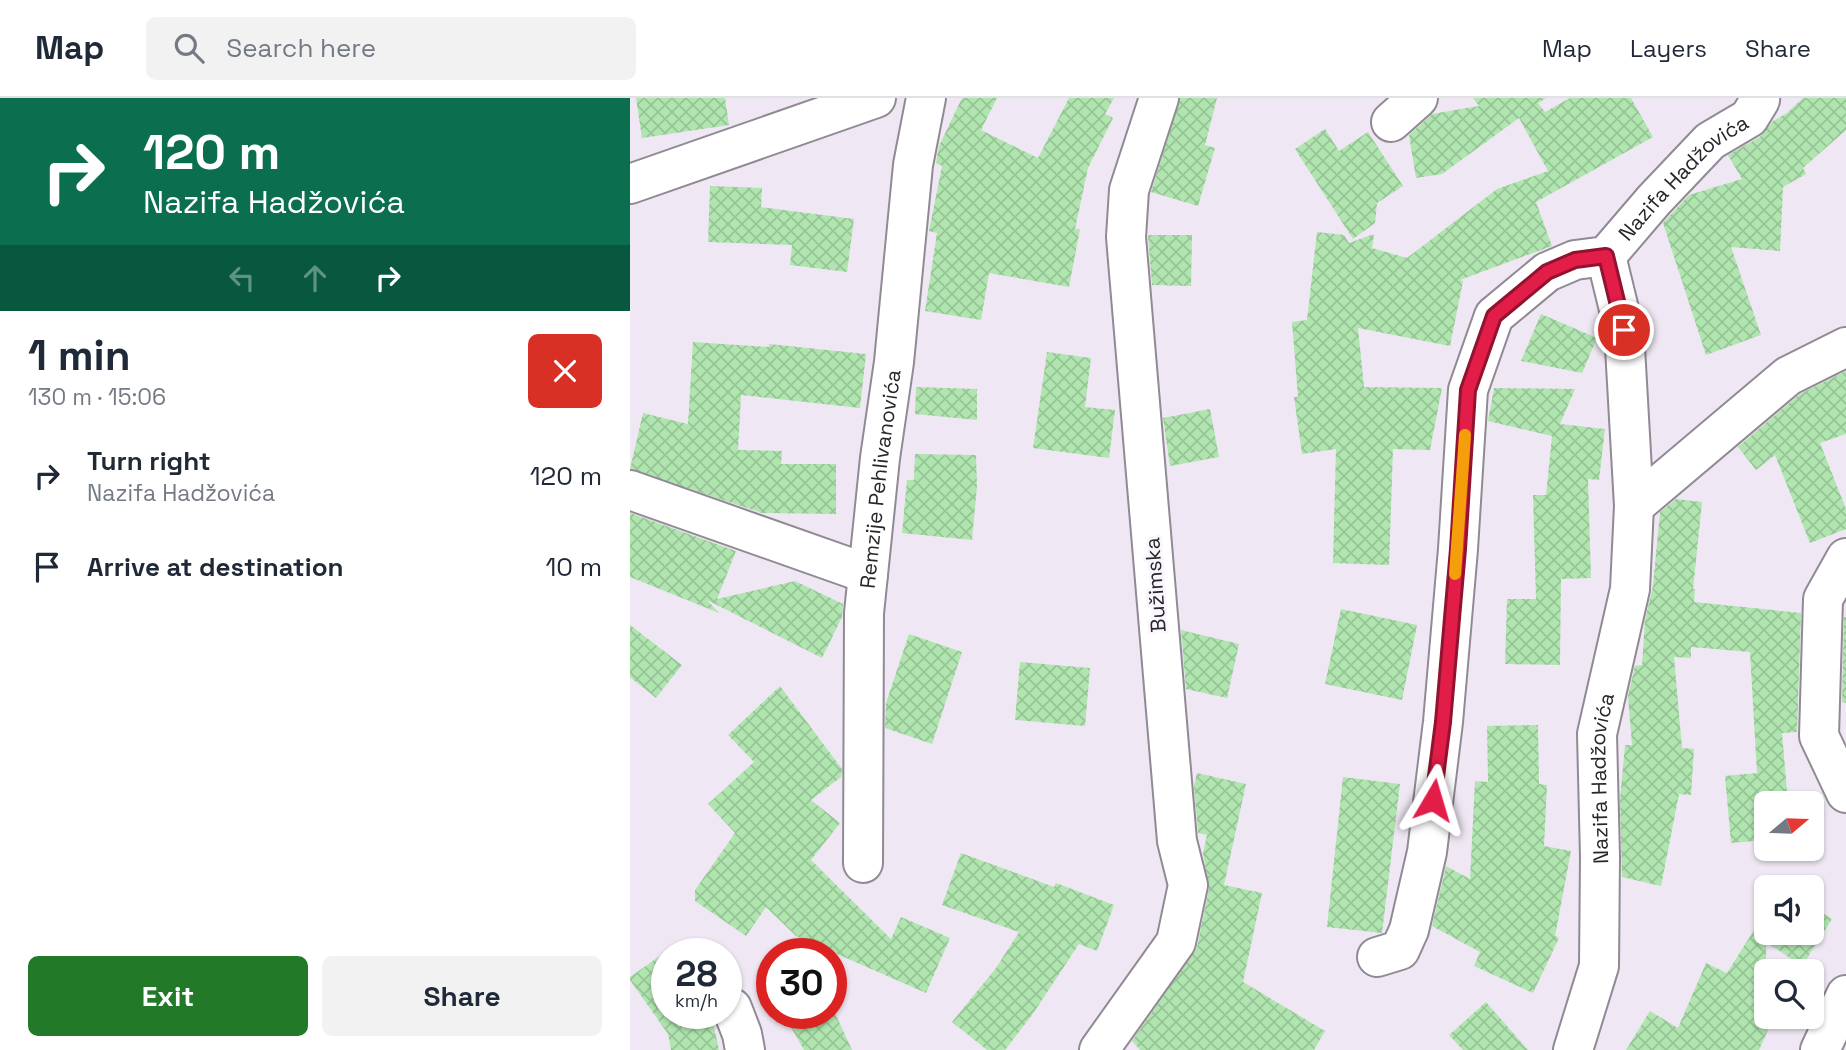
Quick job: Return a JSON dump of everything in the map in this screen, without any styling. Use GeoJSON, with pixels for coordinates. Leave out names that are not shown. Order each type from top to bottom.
{"type":"FeatureCollection","features":[{"type":"Feature","properties":{"kind":"street"},"geometry":{"type":"LineString","coordinates":[[630,184],[876,98]]}},
{"type":"Feature","properties":{"kind":"street","name":"Remzije Pehlivanovića"},"geometry":{"type":"LineString","coordinates":[[863,863],[864,613],[880,458],[894,362],[913,164],[926,98]]}},
{"type":"Feature","properties":{"kind":"street","name":"Bužimska"},"geometry":{"type":"LineString","coordinates":[[1099,1050],[1176,942],[1188,885],[1177,841],[1126,237],[1129,190],[1159,98]]}},
{"type":"Feature","properties":{"kind":"street","name":"Nazifa Hadžovića"},"geometry":{"type":"LineString","coordinates":[[1377,957],[1400,950],[1409,930],[1427,852],[1444,709],[1468,390],[1494,316],[1547,272],[1575,260],[1606,256],[1710,141],[1749,118],[1759,98]]}},
{"type":"Feature","properties":{"kind":"street","name":"Nazifa Hadžovića"},"geometry":{"type":"LineString","coordinates":[[1573,1050],[1599,965],[1597,734],[1630,589],[1634,506],[1624,330],[1606,256]]}},
{"type":"Feature","properties":{"kind":"street"},"geometry":{"type":"LineString","coordinates":[[1634,506],[1788,376],[1846,347]]}},
{"type":"Feature","properties":{"kind":"street"},"geometry":{"type":"LineString","coordinates":[[630,490],[868,574]]}},
{"type":"Feature","properties":{"kind":"street"},"geometry":{"type":"LineString","coordinates":[[1846,558],[1823,599],[1819,736],[1846,793]]}},
{"type":"Feature","properties":{"kind":"street"},"geometry":{"type":"LineString","coordinates":[[1820,1050],[1846,995]]}},
{"type":"Feature","properties":{"kind":"street"},"geometry":{"type":"LineString","coordinates":[[740,1029],[745,1050]]}},
{"type":"Feature","properties":{"kind":"building"},"geometry":{"type":"Polygon","coordinates":[[[636,98],[725,98],[729,125],[642,138],[636,98]]]}},
{"type":"Feature","properties":{"kind":"building"},"geometry":{"type":"Polygon","coordinates":[[[962,98],[997,98],[981,130],[1038,158],[1069,98],[1114,98],[1105,114],[1113,118],[1088,168],[1075,229],[1080,229],[1069,287],[989,273],[981,320],[925,311],[937,233],[929,231],[942,166],[936,163],[939,146],[962,98]]]}},
{"type":"Feature","properties":{"kind":"building"},"geometry":{"type":"Polygon","coordinates":[[[1180,98],[1217,98],[1205,145],[1215,148],[1198,206],[1151,192],[1180,98]]]}},
{"type":"Feature","properties":{"kind":"building"},"geometry":{"type":"Polygon","coordinates":[[[1473,98],[1546,98],[1538,103],[1545,112],[1570,98],[1631,98],[1653,137],[1536,202],[1552,246],[1460,280],[1463,281],[1450,346],[1358,328],[1364,387],[1442,388],[1430,450],[1393,449],[1389,565],[1333,563],[1336,449],[1302,454],[1294,397],[1298,397],[1292,322],[1307,320],[1317,232],[1344,235],[1349,243],[1374,234],[1372,248],[1407,258],[1497,189],[1548,171],[1519,118],[1442,174],[1416,178],[1409,135],[1432,114],[1479,106],[1473,98]]]}},
{"type":"Feature","properties":{"kind":"building"},"geometry":{"type":"Polygon","coordinates":[[[1803,98],[1846,98],[1846,130],[1803,168],[1806,174],[1783,187],[1780,251],[1731,247],[1761,335],[1706,355],[1663,223],[1689,195],[1742,179],[1728,155],[1760,137],[1773,121],[1787,113],[1803,98]]]}},
{"type":"Feature","properties":{"kind":"building"},"geometry":{"type":"Polygon","coordinates":[[[1325,129],[1339,151],[1368,132],[1403,186],[1377,203],[1375,223],[1353,239],[1295,149],[1325,129]]]}},
{"type":"Feature","properties":{"kind":"building"},"geometry":{"type":"Polygon","coordinates":[[[710,186],[762,188],[761,207],[854,219],[847,272],[790,265],[792,245],[708,242],[710,186]]]}},
{"type":"Feature","properties":{"kind":"building"},"geometry":{"type":"Polygon","coordinates":[[[1148,235],[1192,235],[1191,286],[1152,285],[1148,235]]]}},
{"type":"Feature","properties":{"kind":"building"},"geometry":{"type":"Polygon","coordinates":[[[1541,314],[1597,338],[1582,373],[1521,361],[1541,314]]]}},
{"type":"Feature","properties":{"kind":"building"},"geometry":{"type":"Polygon","coordinates":[[[693,342],[769,347],[769,344],[866,354],[860,408],[741,395],[738,450],[782,451],[781,464],[836,464],[836,514],[762,513],[630,469],[643,413],[688,424],[693,342]]]}},
{"type":"Feature","properties":{"kind":"building"},"geometry":{"type":"Polygon","coordinates":[[[1047,352],[1091,358],[1085,407],[1115,410],[1109,458],[1033,448],[1047,352]]]}},
{"type":"Feature","properties":{"kind":"building"},"geometry":{"type":"Polygon","coordinates":[[[1846,371],[1846,434],[1820,443],[1846,509],[1846,529],[1810,543],[1775,455],[1756,470],[1738,447],[1800,394],[1846,371]]]}},
{"type":"Feature","properties":{"kind":"building"},"geometry":{"type":"Polygon","coordinates":[[[916,387],[977,389],[977,420],[915,414],[916,387]]]}},
{"type":"Feature","properties":{"kind":"building"},"geometry":{"type":"Polygon","coordinates":[[[1494,388],[1575,389],[1560,424],[1605,429],[1599,480],[1588,479],[1591,578],[1561,579],[1560,665],[1505,664],[1507,599],[1536,599],[1533,495],[1546,495],[1552,436],[1488,421],[1494,388]]]}},
{"type":"Feature","properties":{"kind":"building"},"geometry":{"type":"Polygon","coordinates":[[[1210,409],[1219,457],[1170,466],[1163,418],[1210,409]]]}},
{"type":"Feature","properties":{"kind":"building"},"geometry":{"type":"Polygon","coordinates":[[[915,454],[976,455],[977,486],[972,540],[902,533],[907,480],[914,480],[915,454]]]}},
{"type":"Feature","properties":{"kind":"building"},"geometry":{"type":"Polygon","coordinates":[[[1676,499],[1702,502],[1694,602],[1801,613],[1797,732],[1782,733],[1787,791],[1754,791],[1754,841],[1731,843],[1725,776],[1757,773],[1750,652],[1691,647],[1691,658],[1674,657],[1682,748],[1694,749],[1691,795],[1679,794],[1661,886],[1622,877],[1620,800],[1625,745],[1632,745],[1628,696],[1635,666],[1642,665],[1645,620],[1653,586],[1660,512],[1676,499]]]}},
{"type":"Feature","properties":{"kind":"building"},"geometry":{"type":"Polygon","coordinates":[[[630,513],[736,551],[717,599],[795,581],[843,604],[842,617],[822,658],[707,600],[719,613],[630,577],[630,513]]]}},
{"type":"Feature","properties":{"kind":"building"},"geometry":{"type":"Polygon","coordinates":[[[1341,609],[1417,625],[1402,700],[1325,684],[1341,609]]]}},
{"type":"Feature","properties":{"kind":"building"},"geometry":{"type":"Polygon","coordinates":[[[1846,617],[1846,703],[1842,702],[1846,617]]]}},
{"type":"Feature","properties":{"kind":"building"},"geometry":{"type":"Polygon","coordinates":[[[630,625],[682,665],[656,698],[630,677],[630,625]]]}},
{"type":"Feature","properties":{"kind":"building"},"geometry":{"type":"Polygon","coordinates":[[[1181,630],[1239,644],[1227,698],[1186,689],[1181,630]]]}},
{"type":"Feature","properties":{"kind":"building"},"geometry":{"type":"Polygon","coordinates":[[[909,634],[962,652],[932,744],[885,728],[886,703],[909,634]]]}},
{"type":"Feature","properties":{"kind":"building"},"geometry":{"type":"Polygon","coordinates":[[[1020,662],[1090,668],[1085,726],[1015,720],[1020,662]]]}},
{"type":"Feature","properties":{"kind":"building"},"geometry":{"type":"Polygon","coordinates":[[[780,686],[842,769],[841,777],[811,800],[840,823],[811,860],[891,939],[901,917],[950,938],[926,993],[847,958],[847,938],[801,938],[766,907],[746,936],[695,901],[695,890],[735,833],[708,804],[754,762],[728,735],[780,686]]]}},
{"type":"Feature","properties":{"kind":"building"},"geometry":{"type":"Polygon","coordinates":[[[1538,725],[1539,784],[1547,785],[1544,846],[1571,851],[1555,936],[1559,938],[1533,993],[1474,966],[1480,952],[1432,926],[1446,866],[1470,879],[1475,781],[1488,782],[1487,726],[1538,725]]]}},
{"type":"Feature","properties":{"kind":"building"},"geometry":{"type":"Polygon","coordinates":[[[1197,773],[1246,784],[1224,885],[1262,893],[1243,982],[1325,1031],[1314,1050],[1140,1050],[1132,1041],[1197,947],[1209,889],[1203,853],[1207,835],[1198,833],[1194,786],[1197,773]]]}},
{"type":"Feature","properties":{"kind":"building"},"geometry":{"type":"Polygon","coordinates":[[[1343,777],[1400,784],[1382,933],[1327,927],[1343,777]]]}},
{"type":"Feature","properties":{"kind":"building"},"geometry":{"type":"Polygon","coordinates":[[[961,853],[1054,887],[1056,883],[1114,905],[1097,951],[1079,944],[1032,1015],[1005,1050],[987,1050],[952,1022],[996,968],[1019,932],[942,905],[961,853]]]}},
{"type":"Feature","properties":{"kind":"building"},"geometry":{"type":"Polygon","coordinates":[[[1824,914],[1832,919],[1824,932],[1824,914]]]}},
{"type":"Feature","properties":{"kind":"building"},"geometry":{"type":"Polygon","coordinates":[[[1754,930],[1754,945],[1766,945],[1766,959],[1754,959],[1754,1029],[1769,1029],[1759,1050],[1626,1050],[1650,1011],[1678,1028],[1706,963],[1727,973],[1754,930]]]}},
{"type":"Feature","properties":{"kind":"building"},"geometry":{"type":"Polygon","coordinates":[[[1770,945],[1815,945],[1806,959],[1792,959],[1770,945]]]}},
{"type":"Feature","properties":{"kind":"building"},"geometry":{"type":"Polygon","coordinates":[[[651,962],[651,1010],[630,980],[630,977],[651,962]]]}},
{"type":"Feature","properties":{"kind":"building"},"geometry":{"type":"Polygon","coordinates":[[[1486,1002],[1528,1050],[1463,1050],[1449,1035],[1486,1002]]]}},
{"type":"Feature","properties":{"kind":"building"},"geometry":{"type":"Polygon","coordinates":[[[664,1029],[714,1029],[719,1050],[671,1050],[664,1029]]]}},
{"type":"Feature","properties":{"kind":"building"},"geometry":{"type":"Polygon","coordinates":[[[792,1029],[842,1029],[852,1050],[804,1050],[792,1029]]]}},
{"type":"Feature","properties":{"kind":"slow traffic"},"geometry":{"type":"LineString","coordinates":[[1455,574],[1465,435]]}},
{"type":"Feature","properties":{"kind":"route"},"geometry":{"type":"LineString","coordinates":[[1433,800],[1443,722],[1458,549],[1468,390],[1494,316],[1547,272],[1575,260],[1606,256],[1624,330]]}}]}
